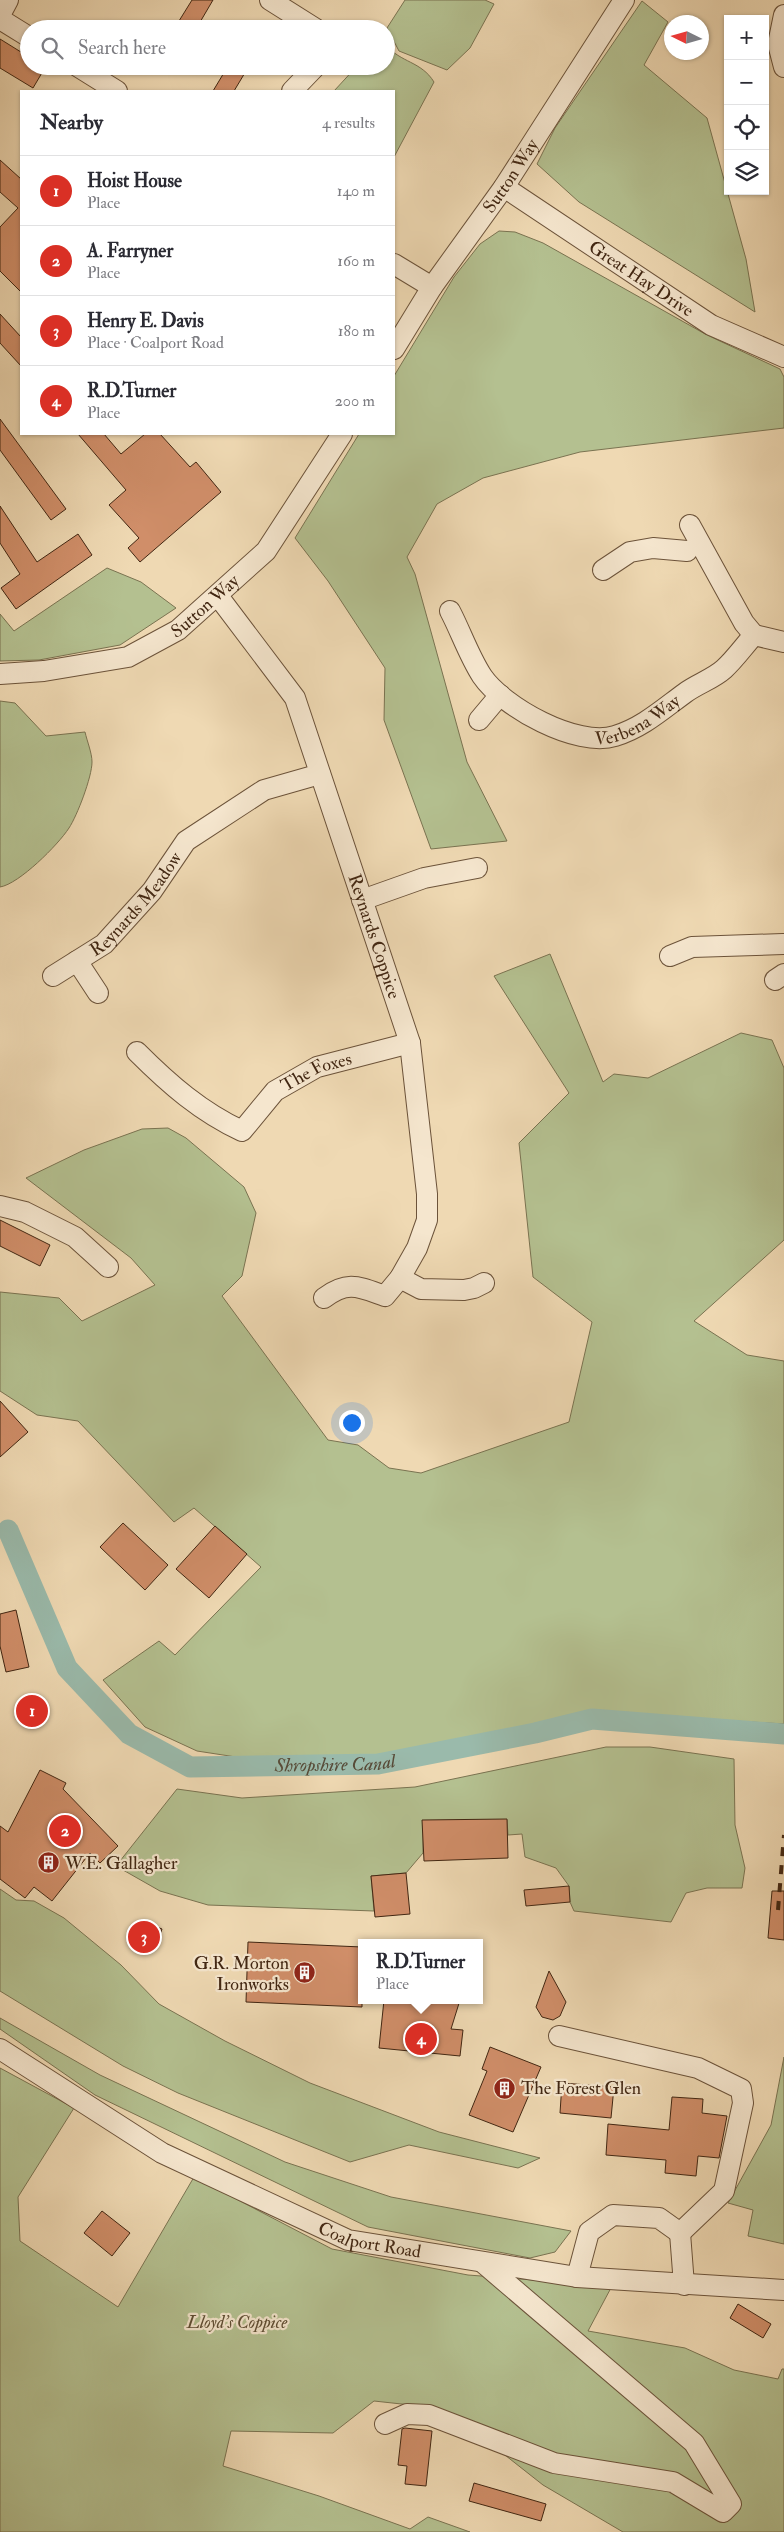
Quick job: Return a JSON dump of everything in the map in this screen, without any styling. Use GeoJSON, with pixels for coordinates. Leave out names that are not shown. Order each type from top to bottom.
{"type":"FeatureCollection","features":[{"type":"Feature","properties":{"kind":"street"},"geometry":{"type":"LineString","coordinates":[[0,15],[8,0]]}},
{"type":"Feature","properties":{"kind":"street"},"geometry":{"type":"LineString","coordinates":[[270,0],[302,20]]}},
{"type":"Feature","properties":{"kind":"street","name":"Sutton Way"},"geometry":{"type":"LineString","coordinates":[[395,347],[432,287],[504,188],[624,0]]}},
{"type":"Feature","properties":{"kind":"street"},"geometry":{"type":"LineString","coordinates":[[784,15],[778,44],[784,67]]}},
{"type":"Feature","properties":{"kind":"street"},"geometry":{"type":"LineString","coordinates":[[0,19],[20,31]]}},
{"type":"Feature","properties":{"kind":"street"},"geometry":{"type":"LineString","coordinates":[[91,75],[113,90]]}},
{"type":"Feature","properties":{"kind":"street"},"geometry":{"type":"LineString","coordinates":[[293,90],[307,75]]}},
{"type":"Feature","properties":{"kind":"street","name":"Great Hay Drive"},"geometry":{"type":"LineString","coordinates":[[504,188],[711,325],[784,358]]}},
{"type":"Feature","properties":{"kind":"street"},"geometry":{"type":"LineString","coordinates":[[395,265],[432,287]]}},
{"type":"Feature","properties":{"kind":"street","name":"Sutton Way"},"geometry":{"type":"LineString","coordinates":[[0,674],[44,671],[128,657],[178,630],[266,551],[341,435]]}},
{"type":"Feature","properties":{"kind":"street"},"geometry":{"type":"LineString","coordinates":[[690,525],[688,551],[744,623],[754,634],[784,642]]}},
{"type":"Feature","properties":{"kind":"street"},"geometry":{"type":"LineString","coordinates":[[603,570],[630,552],[653,548],[688,551]]}},
{"type":"Feature","properties":{"kind":"street","name":"Reynards Coppice"},"geometry":{"type":"LineString","coordinates":[[218,596],[295,698],[410,1043],[427,1194],[426,1220],[417,1248],[400,1278],[385,1296],[349,1285],[334,1290],[324,1298]]}},
{"type":"Feature","properties":{"kind":"street","name":"Verbena Way"},"geometry":{"type":"LineString","coordinates":[[450,611],[483,676],[500,695],[521,710],[569,733],[589,737],[613,737],[663,711],[685,693],[723,670],[754,634]]}},
{"type":"Feature","properties":{"kind":"street"},"geometry":{"type":"LineString","coordinates":[[479,720],[500,695]]}},
{"type":"Feature","properties":{"kind":"street","name":"Reynards Meadow"},"geometry":{"type":"LineString","coordinates":[[53,976],[104,944],[152,891],[186,841],[264,790],[320,774]]}},
{"type":"Feature","properties":{"kind":"street"},"geometry":{"type":"LineString","coordinates":[[362,900],[424,878],[477,868]]}},
{"type":"Feature","properties":{"kind":"street"},"geometry":{"type":"LineString","coordinates":[[670,956],[692,947],[781,942]]}},
{"type":"Feature","properties":{"kind":"street"},"geometry":{"type":"LineString","coordinates":[[77,961],[98,993]]}},
{"type":"Feature","properties":{"kind":"street","name":"The Foxes"},"geometry":{"type":"LineString","coordinates":[[137,1052],[186,1098],[222,1122],[242,1131],[275,1091],[317,1068],[410,1043]]}},
{"type":"Feature","properties":{"kind":"street"},"geometry":{"type":"LineString","coordinates":[[0,1206],[25,1212],[75,1237],[108,1266]]}},
{"type":"Feature","properties":{"kind":"street"},"geometry":{"type":"LineString","coordinates":[[400,1278],[421,1289],[464,1290],[484,1283]]}},
{"type":"Feature","properties":{"kind":"street"},"geometry":{"type":"LineString","coordinates":[[559,2036],[698,2068],[741,2089],[744,2103],[724,2191],[680,2233]]}},
{"type":"Feature","properties":{"kind":"street","name":"Coalport Road"},"geometry":{"type":"LineString","coordinates":[[0,2049],[162,2153],[348,2240],[577,2277],[784,2290]]}},
{"type":"Feature","properties":{"kind":"street"},"geometry":{"type":"LineString","coordinates":[[577,2277],[589,2232],[613,2215],[659,2218],[680,2233]]}},
{"type":"Feature","properties":{"kind":"street"},"geometry":{"type":"LineString","coordinates":[[680,2233],[684,2285]]}},
{"type":"Feature","properties":{"kind":"street"},"geometry":{"type":"LineString","coordinates":[[385,2424],[407,2414],[429,2416],[554,2463],[673,2482],[722,2512],[731,2504],[694,2443],[482,2262]]}},
{"type":"Feature","properties":{"kind":"green space"},"geometry":{"type":"Polygon","coordinates":[[[405,0],[485,0],[494,4],[470,48],[447,70],[399,51],[395,43],[395,20],[392,20],[405,0]]]}},
{"type":"Feature","properties":{"kind":"green space"},"geometry":{"type":"Polygon","coordinates":[[[642,1],[664,19],[664,29],[644,65],[707,118],[724,179],[724,195],[728,195],[746,259],[755,312],[579,202],[537,164],[555,128],[642,1]]]}},
{"type":"Feature","properties":{"kind":"green space"},"geometry":{"type":"Polygon","coordinates":[[[395,53],[423,70],[434,82],[395,155],[395,90],[335,90],[349,75],[395,75],[395,53]]]}},
{"type":"Feature","properties":{"kind":"green space"},"geometry":{"type":"Polygon","coordinates":[[[499,231],[515,232],[543,243],[707,335],[780,369],[784,377],[784,428],[580,452],[483,478],[437,504],[407,557],[415,574],[467,762],[507,841],[431,849],[384,720],[385,668],[328,581],[295,538],[358,435],[395,435],[395,374],[454,277],[480,244],[499,231]]]}},
{"type":"Feature","properties":{"kind":"green space"},"geometry":{"type":"Polygon","coordinates":[[[107,568],[141,582],[176,608],[120,645],[39,660],[0,661],[0,614],[14,631],[107,568]]]}},
{"type":"Feature","properties":{"kind":"green space"},"geometry":{"type":"Polygon","coordinates":[[[0,701],[15,703],[46,736],[85,732],[92,762],[90,777],[80,806],[64,835],[27,871],[17,879],[0,887],[0,701]]]}},
{"type":"Feature","properties":{"kind":"green space"},"geometry":{"type":"Polygon","coordinates":[[[550,954],[603,1082],[614,1074],[648,1078],[741,1033],[772,1040],[784,1068],[784,1240],[694,1321],[747,1355],[784,1361],[784,1724],[632,1715],[569,1715],[486,1744],[373,1761],[262,1761],[197,1751],[145,1727],[103,1680],[159,1641],[175,1655],[261,1567],[194,1508],[174,1522],[78,1421],[37,1415],[0,1391],[0,1292],[59,1298],[82,1321],[155,1285],[131,1258],[26,1178],[84,1150],[142,1129],[168,1128],[186,1138],[244,1187],[256,1213],[242,1276],[222,1296],[328,1440],[358,1445],[389,1468],[421,1473],[569,1422],[592,1322],[533,1277],[519,1143],[569,1093],[494,976],[550,954]]]}},
{"type":"Feature","properties":{"kind":"green space"},"geometry":{"type":"Polygon","coordinates":[[[606,1747],[650,1747],[734,1759],[735,1825],[745,1868],[742,1888],[707,1888],[686,1893],[671,1922],[574,1911],[570,1902],[569,1886],[556,1868],[525,1857],[522,1834],[508,1835],[507,1820],[423,1821],[423,1853],[406,1873],[371,1876],[374,1911],[208,1905],[160,1891],[116,1866],[177,1789],[242,1798],[415,1787],[606,1747]]]}},
{"type":"Feature","properties":{"kind":"green space"},"geometry":{"type":"Polygon","coordinates":[[[0,1889],[16,1900],[34,1901],[64,1918],[121,1965],[159,2004],[225,2041],[310,2083],[439,2132],[540,2158],[518,2168],[409,2145],[350,2162],[178,2093],[123,2066],[0,1991],[0,1889]]]}},
{"type":"Feature","properties":{"kind":"green space"},"geometry":{"type":"Polygon","coordinates":[[[0,2018],[100,2075],[285,2162],[391,2197],[571,2231],[555,2252],[530,2258],[368,2227],[95,2095],[0,2029],[0,2018]]]}},
{"type":"Feature","properties":{"kind":"green space"},"geometry":{"type":"Polygon","coordinates":[[[784,2057],[784,2244],[748,2236],[753,2210],[728,2203],[771,2125],[784,2057]]]}},
{"type":"Feature","properties":{"kind":"green space","name":"Lloyd's Coppice"},"geometry":{"type":"Polygon","coordinates":[[[0,2068],[74,2108],[18,2197],[20,2241],[118,2307],[194,2177],[332,2249],[468,2275],[612,2286],[588,2331],[685,2348],[734,2370],[778,2379],[782,2369],[784,2369],[784,2532],[623,2532],[543,2485],[463,2422],[429,2407],[374,2401],[333,2433],[231,2431],[223,2466],[319,2496],[410,2529],[428,2517],[470,2532],[0,2532],[0,2068]]]}},
{"type":"Feature","properties":{"kind":"building"},"geometry":{"type":"Polygon","coordinates":[[[192,0],[213,0],[201,20],[180,20],[192,0]]]}},
{"type":"Feature","properties":{"kind":"building"},"geometry":{"type":"Polygon","coordinates":[[[0,39],[20,51],[20,75],[41,75],[33,88],[0,68],[0,39]]]}},
{"type":"Feature","properties":{"kind":"building"},"geometry":{"type":"Polygon","coordinates":[[[223,75],[244,75],[235,90],[214,90],[223,75]]]}},
{"type":"Feature","properties":{"kind":"building"},"geometry":{"type":"Polygon","coordinates":[[[0,160],[20,178],[20,291],[0,271],[0,227],[18,208],[0,192],[0,160]]]}},
{"type":"Feature","properties":{"kind":"building"},"geometry":{"type":"Polygon","coordinates":[[[0,314],[20,336],[20,365],[0,343],[0,314]]]}},
{"type":"Feature","properties":{"kind":"building"},"geometry":{"type":"Polygon","coordinates":[[[0,419],[66,509],[51,520],[0,450],[0,419]]]}},
{"type":"Feature","properties":{"kind":"building"},"geometry":{"type":"Polygon","coordinates":[[[79,435],[105,435],[121,454],[144,435],[161,435],[190,467],[196,462],[221,492],[140,562],[128,548],[139,538],[109,505],[126,490],[79,435]]]}},
{"type":"Feature","properties":{"kind":"building"},"geometry":{"type":"Polygon","coordinates":[[[0,506],[37,562],[78,534],[92,555],[16,609],[1,588],[20,574],[0,543],[0,506]]]}},
{"type":"Feature","properties":{"kind":"building"},"geometry":{"type":"Polygon","coordinates":[[[0,1220],[50,1245],[40,1266],[0,1246],[0,1220]]]}},
{"type":"Feature","properties":{"kind":"building"},"geometry":{"type":"Polygon","coordinates":[[[0,1401],[28,1432],[0,1457],[0,1401]]]}},
{"type":"Feature","properties":{"kind":"building"},"geometry":{"type":"Polygon","coordinates":[[[123,1523],[168,1565],[145,1590],[100,1547],[123,1523]]]}},
{"type":"Feature","properties":{"kind":"building"},"geometry":{"type":"Polygon","coordinates":[[[215,1526],[247,1554],[209,1598],[176,1569],[215,1526]]]}},
{"type":"Feature","properties":{"kind":"building"},"geometry":{"type":"Polygon","coordinates":[[[16,1610],[29,1667],[6,1672],[0,1646],[0,1614],[16,1610]]]}},
{"type":"Feature","properties":{"kind":"building"},"geometry":{"type":"Polygon","coordinates":[[[29,1697],[47,1713],[34,1726],[17,1710],[29,1697]]]}},
{"type":"Feature","properties":{"kind":"building"},"geometry":{"type":"Polygon","coordinates":[[[40,1770],[66,1783],[63,1789],[118,1846],[100,1863],[90,1853],[52,1901],[34,1887],[25,1898],[0,1879],[0,1826],[8,1832],[40,1770]]]}},
{"type":"Feature","properties":{"kind":"building"},"geometry":{"type":"Polygon","coordinates":[[[507,1819],[508,1858],[424,1861],[422,1820],[507,1819]]]}},
{"type":"Feature","properties":{"kind":"building"},"geometry":{"type":"Polygon","coordinates":[[[406,1873],[410,1914],[375,1917],[371,1876],[406,1873]]]}},
{"type":"Feature","properties":{"kind":"building"},"geometry":{"type":"Polygon","coordinates":[[[569,1886],[570,1902],[526,1906],[524,1890],[569,1886]]]}},
{"type":"Feature","properties":{"kind":"building"},"geometry":{"type":"Polygon","coordinates":[[[772,1891],[784,1891],[784,1940],[768,1938],[772,1891]]]}},
{"type":"Feature","properties":{"kind":"building"},"geometry":{"type":"Polygon","coordinates":[[[140,1920],[162,1929],[154,1951],[132,1943],[140,1920]]]}},
{"type":"Feature","properties":{"kind":"building","name":"G.R. Morton Ironworks"},"geometry":{"type":"Polygon","coordinates":[[[248,1942],[358,1947],[358,2004],[362,2004],[362,2007],[246,2002],[248,1942]]]}},
{"type":"Feature","properties":{"kind":"building"},"geometry":{"type":"Polygon","coordinates":[[[549,1971],[566,2002],[560,2016],[553,2020],[542,2017],[536,2007],[549,1971]]]}},
{"type":"Feature","properties":{"kind":"building"},"geometry":{"type":"Polygon","coordinates":[[[384,2004],[459,2004],[451,2029],[463,2030],[460,2056],[379,2048],[384,2004]]]}},
{"type":"Feature","properties":{"kind":"building","name":"The Forest Glen"},"geometry":{"type":"Polygon","coordinates":[[[490,2047],[541,2067],[513,2132],[469,2115],[487,2071],[482,2069],[490,2047]]]}},
{"type":"Feature","properties":{"kind":"building"},"geometry":{"type":"Polygon","coordinates":[[[562,2083],[614,2087],[611,2118],[560,2113],[562,2083]]]}},
{"type":"Feature","properties":{"kind":"building"},"geometry":{"type":"Polygon","coordinates":[[[672,2097],[703,2099],[702,2113],[727,2116],[719,2158],[698,2156],[696,2176],[665,2173],[666,2160],[606,2155],[608,2124],[669,2130],[672,2097]]]}},
{"type":"Feature","properties":{"kind":"building"},"geometry":{"type":"Polygon","coordinates":[[[102,2211],[130,2233],[112,2256],[84,2233],[102,2211]]]}},
{"type":"Feature","properties":{"kind":"building"},"geometry":{"type":"Polygon","coordinates":[[[738,2304],[771,2324],[763,2338],[730,2318],[738,2304]]]}},
{"type":"Feature","properties":{"kind":"building"},"geometry":{"type":"Polygon","coordinates":[[[402,2429],[432,2431],[426,2486],[405,2484],[407,2466],[398,2465],[402,2429]]]}},
{"type":"Feature","properties":{"kind":"building"},"geometry":{"type":"Polygon","coordinates":[[[474,2483],[546,2504],[541,2521],[469,2501],[474,2483]]]}},
{"type":"Feature","properties":{"kind":"waterway","name":"Shropshire Canal"},"geometry":{"type":"LineString","coordinates":[[8,1530],[67,1668],[129,1734],[190,1767],[378,1764],[535,1733],[592,1719],[784,1734]]}},
{"type":"Feature","properties":{"kind":"railway"},"geometry":{"type":"LineString","coordinates":[[778,1910],[784,1835]]}},
{"type":"Feature","properties":{"kind":"place","name":"Hoist House"},"geometry":{"type":"Point","coordinates":[32,1711]}},
{"type":"Feature","properties":{"kind":"place","name":"A. Farryner"},"geometry":{"type":"Point","coordinates":[65,1831]}},
{"type":"Feature","properties":{"kind":"place","name":"W.E. Gallagher"},"geometry":{"type":"Point","coordinates":[49,1863]}},
{"type":"Feature","properties":{"kind":"place","name":"Henry E. Davis"},"geometry":{"type":"Point","coordinates":[144,1937]}},
{"type":"Feature","properties":{"kind":"place","name":"G.R. Morton Ironworks"},"geometry":{"type":"Point","coordinates":[305,1973]}},
{"type":"Feature","properties":{"kind":"place","name":"R.D.Turner"},"geometry":{"type":"Point","coordinates":[421,2039]}},
{"type":"Feature","properties":{"kind":"place","name":"The Forest Glen"},"geometry":{"type":"Point","coordinates":[505,2088]}}]}
